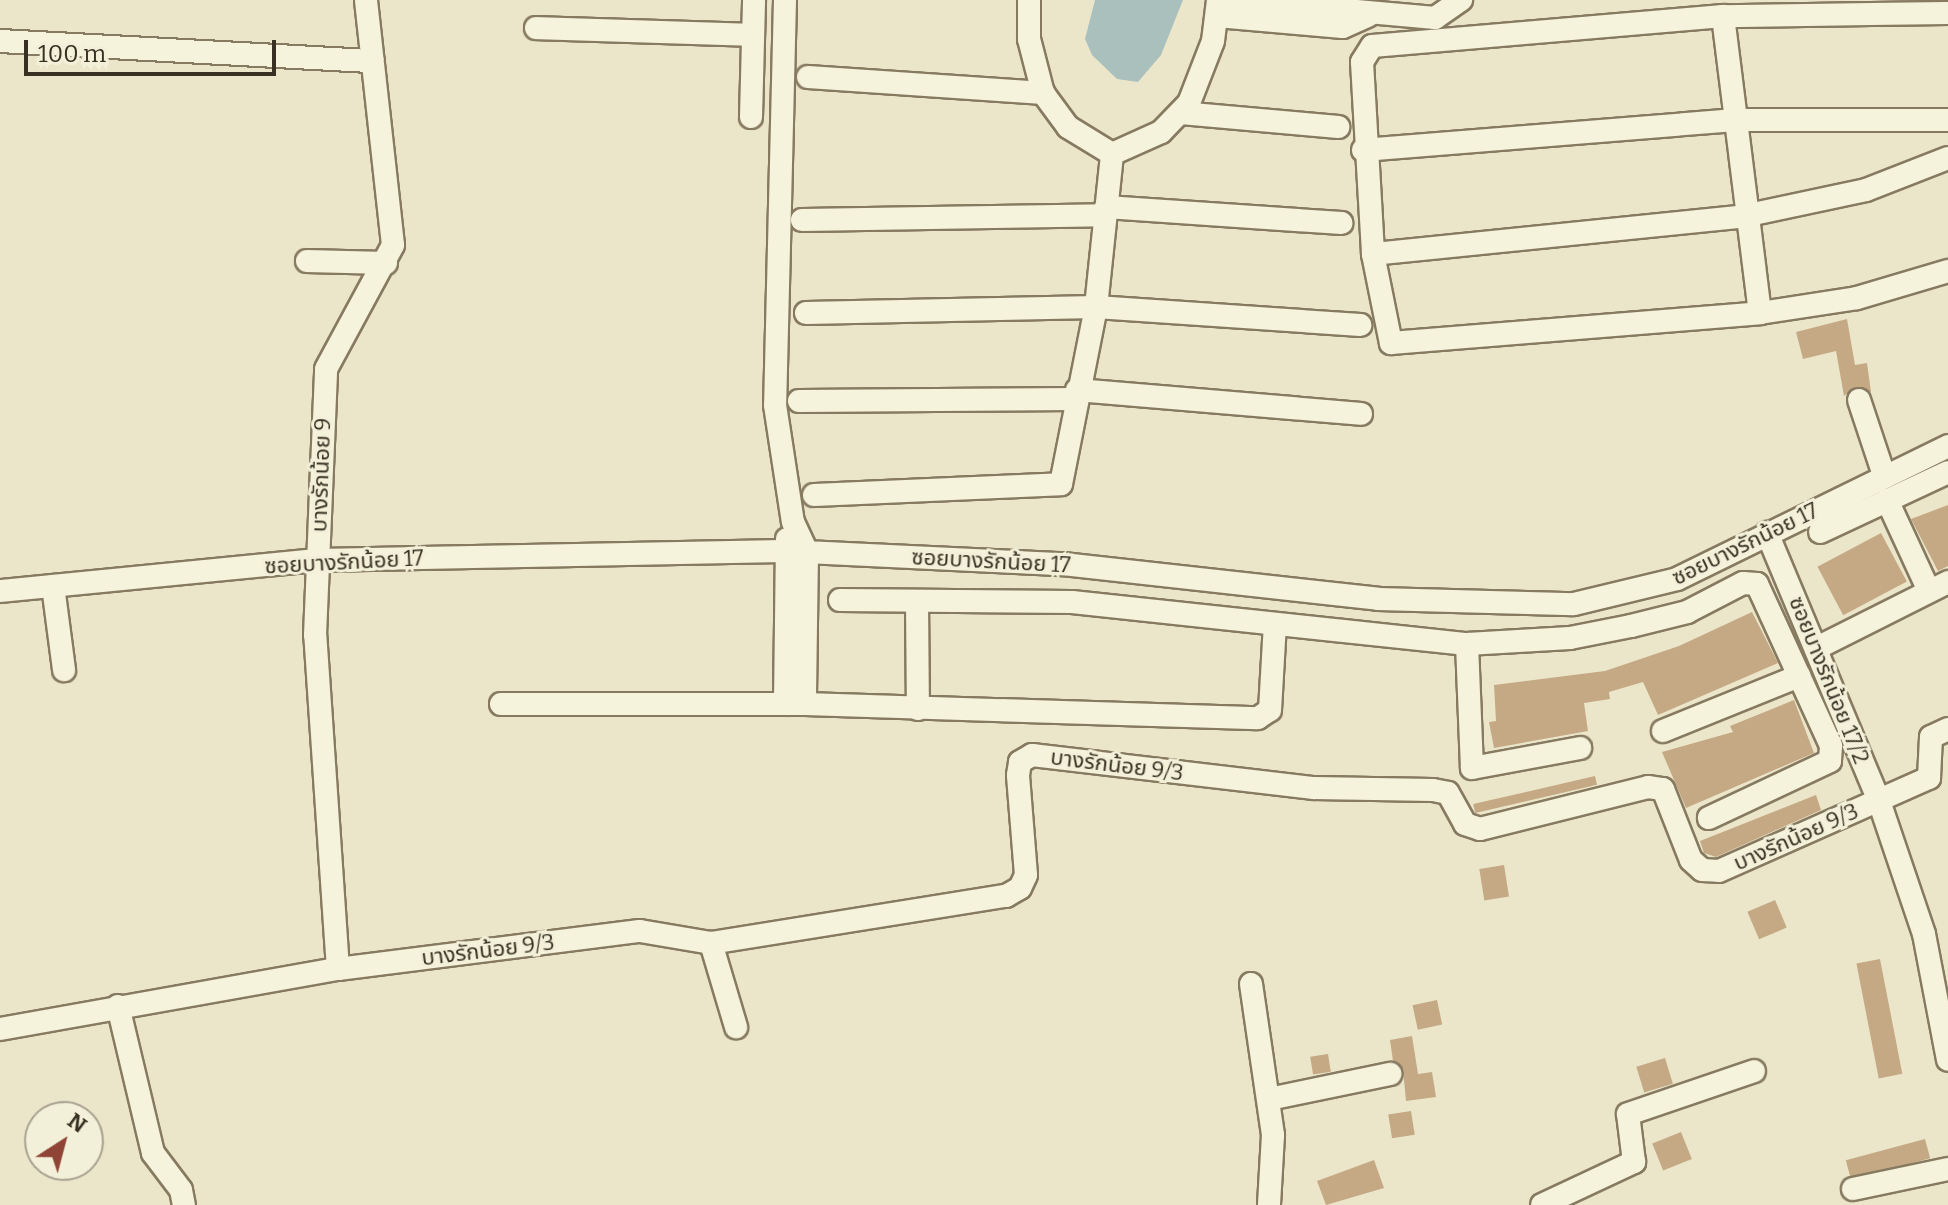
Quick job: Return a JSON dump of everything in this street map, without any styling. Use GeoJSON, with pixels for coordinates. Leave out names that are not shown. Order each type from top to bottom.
{"type":"FeatureCollection","features":[{"type":"Feature","properties":{"kind":"street","name":"บางรักน้อย 9"},"geometry":{"type":"LineString","coordinates":[[338,969],[316,659],[326,369],[334,345],[386,263],[393,245],[366,0]]}},
{"type":"Feature","properties":{"kind":"street"},"geometry":{"type":"LineString","coordinates":[[751,117],[754,0]]}},
{"type":"Feature","properties":{"kind":"street"},"geometry":{"type":"LineString","coordinates":[[785,0],[773,335],[775,405],[793,522],[807,552],[795,704]]}},
{"type":"Feature","properties":{"kind":"street"},"geometry":{"type":"LineString","coordinates":[[1029,0],[1029,39],[1043,93],[1068,127],[1112,154],[1138,146],[1181,113],[1201,79],[1218,8],[1343,27],[1368,16]]}},
{"type":"Feature","properties":{"kind":"street"},"geometry":{"type":"LineString","coordinates":[[1233,0],[1368,16],[1435,18],[1461,0]]}},
{"type":"Feature","properties":{"kind":"street"},"geometry":{"type":"LineString","coordinates":[[1948,13],[1723,16],[1372,46],[1362,62],[1363,150],[1373,254],[1391,343],[1760,313],[1857,298],[1948,271]]}},
{"type":"Feature","properties":{"kind":"street"},"geometry":{"type":"LineString","coordinates":[[1723,16],[1744,216],[1760,313]]}},
{"type":"Feature","properties":{"kind":"street"},"geometry":{"type":"LineString","coordinates":[[536,28],[753,35]]}},
{"type":"Feature","properties":{"kind":"street"},"geometry":{"type":"LineString","coordinates":[[0,41],[372,61]]}},
{"type":"Feature","properties":{"kind":"street"},"geometry":{"type":"LineString","coordinates":[[808,77],[1043,93]]}},
{"type":"Feature","properties":{"kind":"street"},"geometry":{"type":"LineString","coordinates":[[1181,113],[1338,127]]}},
{"type":"Feature","properties":{"kind":"street"},"geometry":{"type":"LineString","coordinates":[[1363,150],[1736,120],[1948,120]]}},
{"type":"Feature","properties":{"kind":"street"},"geometry":{"type":"LineString","coordinates":[[814,495],[1054,488],[1065,477],[1076,394],[1096,307],[1112,154]]}},
{"type":"Feature","properties":{"kind":"street"},"geometry":{"type":"LineString","coordinates":[[1373,254],[1744,216],[1866,190],[1948,158]]}},
{"type":"Feature","properties":{"kind":"street"},"geometry":{"type":"LineString","coordinates":[[802,220],[1106,211],[1341,223]]}},
{"type":"Feature","properties":{"kind":"street"},"geometry":{"type":"LineString","coordinates":[[307,261],[386,263]]}},
{"type":"Feature","properties":{"kind":"street"},"geometry":{"type":"LineString","coordinates":[[806,313],[1096,307],[1360,325]]}},
{"type":"Feature","properties":{"kind":"street"},"geometry":{"type":"LineString","coordinates":[[799,401],[1076,394],[1361,414]]}},
{"type":"Feature","properties":{"kind":"street"},"geometry":{"type":"LineString","coordinates":[[1859,400],[1884,475]]}},
{"type":"Feature","properties":{"kind":"street","name":"ซอยบางรักน้อย 17"},"geometry":{"type":"LineString","coordinates":[[0,591],[318,560],[783,551],[1063,564],[1378,599],[1574,604],[1677,579],[1948,446]]}},
{"type":"Feature","properties":{"kind":"street"},"geometry":{"type":"LineString","coordinates":[[1820,532],[1948,472]]}},
{"type":"Feature","properties":{"kind":"street"},"geometry":{"type":"LineString","coordinates":[[1817,648],[1938,586],[1887,500]]}},
{"type":"Feature","properties":{"kind":"street"},"geometry":{"type":"LineString","coordinates":[[793,522],[783,551],[795,704]]}},
{"type":"Feature","properties":{"kind":"street","name":"ซอยบางรักน้อย 17/2"},"geometry":{"type":"LineString","coordinates":[[1767,533],[1879,801],[1924,934],[1948,1060]]}},
{"type":"Feature","properties":{"kind":"street"},"geometry":{"type":"LineString","coordinates":[[840,600],[1072,602],[1467,644],[1570,638],[1631,626],[1687,612],[1743,583],[1757,584],[1831,746],[1830,761],[1709,818]]}},
{"type":"Feature","properties":{"kind":"street"},"geometry":{"type":"LineString","coordinates":[[53,586],[64,670]]}},
{"type":"Feature","properties":{"kind":"street"},"geometry":{"type":"LineString","coordinates":[[917,601],[918,709]]}},
{"type":"Feature","properties":{"kind":"street"},"geometry":{"type":"LineString","coordinates":[[501,704],[795,704],[1266,717],[1275,624]]}},
{"type":"Feature","properties":{"kind":"street"},"geometry":{"type":"LineString","coordinates":[[1467,644],[1472,768],[1580,748]]}},
{"type":"Feature","properties":{"kind":"street"},"geometry":{"type":"LineString","coordinates":[[1663,731],[1799,676]]}},
{"type":"Feature","properties":{"kind":"street","name":"บางรักน้อย 9/3"},"geometry":{"type":"LineString","coordinates":[[0,1029],[338,969],[640,931],[711,943],[1020,888],[1026,875],[1018,775],[1020,762],[1032,755],[1314,788],[1433,790],[1448,793],[1465,824],[1480,829],[1648,787],[1663,789],[1691,860],[1702,870],[1719,871],[1929,778],[1931,737],[1948,729]]}},
{"type":"Feature","properties":{"kind":"street"},"geometry":{"type":"LineString","coordinates":[[711,943],[736,1027]]}},
{"type":"Feature","properties":{"kind":"street"},"geometry":{"type":"LineString","coordinates":[[1251,984],[1269,1099],[1269,1205]]}},
{"type":"Feature","properties":{"kind":"street"},"geometry":{"type":"LineString","coordinates":[[118,1006],[153,1153],[181,1190],[184,1205]]}},
{"type":"Feature","properties":{"kind":"street"},"geometry":{"type":"LineString","coordinates":[[1542,1205],[1634,1162],[1628,1114],[1754,1071]]}},
{"type":"Feature","properties":{"kind":"street"},"geometry":{"type":"LineString","coordinates":[[1269,1099],[1390,1074]]}},
{"type":"Feature","properties":{"kind":"street"},"geometry":{"type":"LineString","coordinates":[[1853,1189],[1948,1169]]}},
{"type":"Feature","properties":{"kind":"water"},"geometry":{"type":"Polygon","coordinates":[[[1095,0],[1183,0],[1161,55],[1138,82],[1117,79],[1092,55],[1085,39],[1095,0]]]}},
{"type":"Feature","properties":{"kind":"building"},"geometry":{"type":"Polygon","coordinates":[[[1847,319],[1855,365],[1867,363],[1871,392],[1855,387],[1844,396],[1836,351],[1803,359],[1796,332],[1847,319]]]}},
{"type":"Feature","properties":{"kind":"building"},"geometry":{"type":"Polygon","coordinates":[[[1948,505],[1948,566],[1938,571],[1911,519],[1948,505]]]}},
{"type":"Feature","properties":{"kind":"building"},"geometry":{"type":"Polygon","coordinates":[[[1881,533],[1907,582],[1843,615],[1817,567],[1881,533]]]}},
{"type":"Feature","properties":{"kind":"building"},"geometry":{"type":"Polygon","coordinates":[[[1752,612],[1778,663],[1658,715],[1643,682],[1609,692],[1610,699],[1584,703],[1588,731],[1494,748],[1489,722],[1496,721],[1494,685],[1605,671],[1679,646],[1752,612]]]}},
{"type":"Feature","properties":{"kind":"building"},"geometry":{"type":"Polygon","coordinates":[[[1794,700],[1814,753],[1686,808],[1662,752],[1733,732],[1730,726],[1794,700]]]}},
{"type":"Feature","properties":{"kind":"building"},"geometry":{"type":"Polygon","coordinates":[[[1595,776],[1597,785],[1475,813],[1473,804],[1595,776]]]}},
{"type":"Feature","properties":{"kind":"building"},"geometry":{"type":"Polygon","coordinates":[[[1816,795],[1821,810],[1716,857],[1704,853],[1700,841],[1816,795]]]}},
{"type":"Feature","properties":{"kind":"building"},"geometry":{"type":"Polygon","coordinates":[[[1504,865],[1509,897],[1484,901],[1479,869],[1504,865]]]}},
{"type":"Feature","properties":{"kind":"building"},"geometry":{"type":"Polygon","coordinates":[[[1775,900],[1787,928],[1759,939],[1747,912],[1775,900]]]}},
{"type":"Feature","properties":{"kind":"building"},"geometry":{"type":"Polygon","coordinates":[[[1880,959],[1902,1074],[1879,1078],[1856,964],[1880,959]]]}},
{"type":"Feature","properties":{"kind":"building"},"geometry":{"type":"Polygon","coordinates":[[[1437,1000],[1442,1024],[1418,1030],[1413,1005],[1437,1000]]]}},
{"type":"Feature","properties":{"kind":"building"},"geometry":{"type":"Polygon","coordinates":[[[1412,1036],[1418,1074],[1432,1072],[1436,1097],[1406,1101],[1403,1070],[1393,1061],[1390,1040],[1412,1036]]]}},
{"type":"Feature","properties":{"kind":"building"},"geometry":{"type":"Polygon","coordinates":[[[1328,1054],[1331,1072],[1313,1075],[1310,1057],[1328,1054]]]}},
{"type":"Feature","properties":{"kind":"building"},"geometry":{"type":"Polygon","coordinates":[[[1665,1058],[1673,1084],[1644,1093],[1636,1067],[1665,1058]]]}},
{"type":"Feature","properties":{"kind":"building"},"geometry":{"type":"Polygon","coordinates":[[[1411,1111],[1415,1135],[1392,1138],[1388,1115],[1411,1111]]]}},
{"type":"Feature","properties":{"kind":"building"},"geometry":{"type":"Polygon","coordinates":[[[1681,1132],[1692,1159],[1663,1171],[1652,1144],[1681,1132]]]}},
{"type":"Feature","properties":{"kind":"building"},"geometry":{"type":"Polygon","coordinates":[[[1925,1139],[1930,1158],[1851,1180],[1846,1160],[1925,1139]]]}},
{"type":"Feature","properties":{"kind":"building"},"geometry":{"type":"Polygon","coordinates":[[[1374,1160],[1384,1188],[1326,1205],[1317,1181],[1374,1160]]]}}]}
